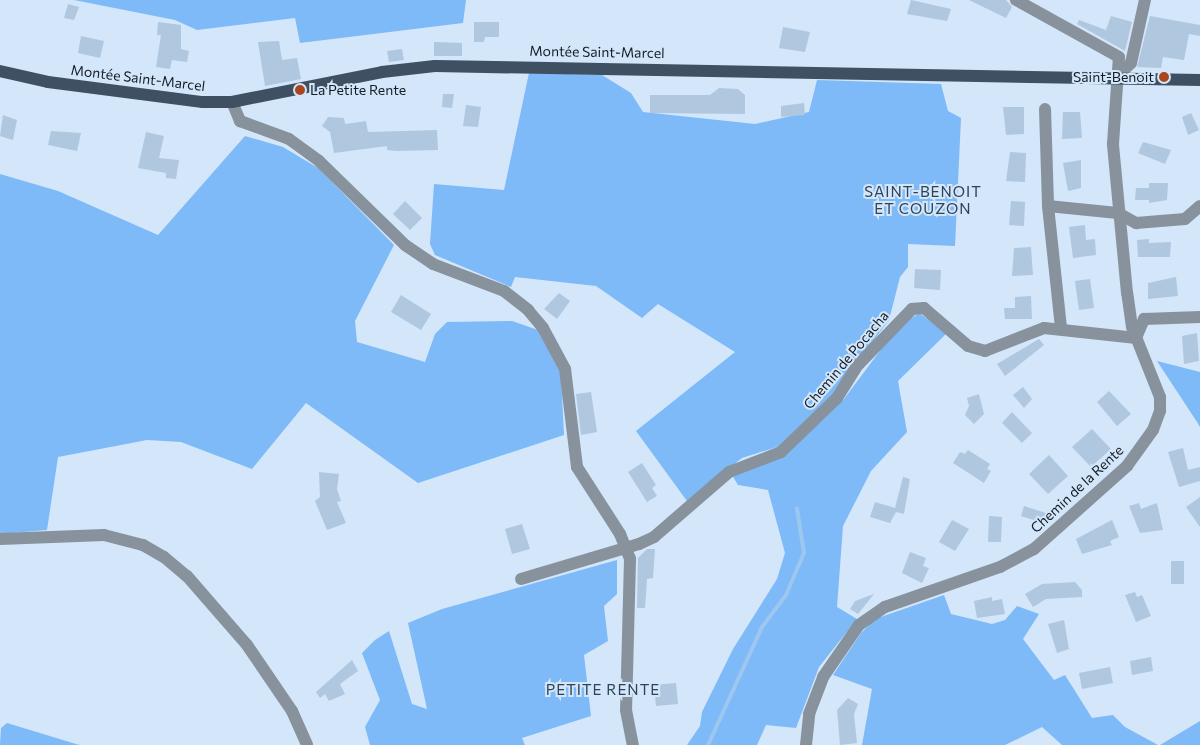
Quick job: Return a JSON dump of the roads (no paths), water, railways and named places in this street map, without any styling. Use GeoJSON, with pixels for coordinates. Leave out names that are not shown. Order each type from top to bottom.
{"type":"FeatureCollection","features":[{"type":"Feature","properties":{"kind":"main road","name":"Montée Saint-Marcel"},"geometry":{"type":"LineString","coordinates":[[0,71],[148,97],[232,102],[382,72],[443,66],[1117,76],[1200,80]]}},
{"type":"Feature","properties":{"kind":"street","name":"Chemin de la Rente"},"geometry":{"type":"LineString","coordinates":[[806,745],[809,714],[823,677],[859,625],[885,607],[1014,561],[1098,493],[1143,446],[1157,420],[1160,397],[1136,338],[1118,213],[1113,144],[1117,76],[1115,53],[1016,0]]}},
{"type":"Feature","properties":{"kind":"street"},"geometry":{"type":"LineString","coordinates":[[1117,76],[1131,62],[1145,0]]}},
{"type":"Feature","properties":{"kind":"street"},"geometry":{"type":"LineString","coordinates":[[232,102],[240,121],[289,140],[318,161],[405,245],[433,264],[504,291],[534,316],[565,368],[577,467],[627,547],[630,559],[626,710],[633,745]]}},
{"type":"Feature","properties":{"kind":"street"},"geometry":{"type":"LineString","coordinates":[[1045,109],[1048,206],[1061,328]]}},
{"type":"Feature","properties":{"kind":"street"},"geometry":{"type":"LineString","coordinates":[[1048,206],[1118,213],[1136,223],[1184,219],[1200,206]]}},
{"type":"Feature","properties":{"kind":"street","name":"Chemin de Pocacha"},"geometry":{"type":"LineString","coordinates":[[627,547],[654,537],[729,472],[781,452],[794,442],[837,398],[874,346],[912,308],[930,311],[977,350],[994,350],[1038,330],[1061,328],[1136,338]]}},
{"type":"Feature","properties":{"kind":"street"},"geometry":{"type":"LineString","coordinates":[[1136,338],[1144,319],[1200,317]]}},
{"type":"Feature","properties":{"kind":"street"},"geometry":{"type":"LineString","coordinates":[[0,539],[104,535],[143,545],[164,557],[223,615],[292,711],[307,745]]}},
{"type":"Feature","properties":{"kind":"street"},"geometry":{"type":"LineString","coordinates":[[521,578],[627,547]]}},
{"type":"Feature","properties":{"kind":"waterway"},"geometry":{"type":"LineString","coordinates":[[708,745],[762,627],[786,595],[804,553],[797,509]]}},
{"type":"Feature","properties":{"kind":"place","name":"Saint-Benoit"},"geometry":{"type":"Point","coordinates":[1164,77]}},
{"type":"Feature","properties":{"kind":"place","name":"La Petite Rente"},"geometry":{"type":"Point","coordinates":[300,90]}},
{"type":"Feature","properties":{"kind":"district","name":"SAINT-BENOIT ET COUZON"},"geometry":{"type":"Point","coordinates":[923,200]}},
{"type":"Feature","properties":{"kind":"district","name":"PETITE RENTE"},"geometry":{"type":"Point","coordinates":[603,690]}}]}
